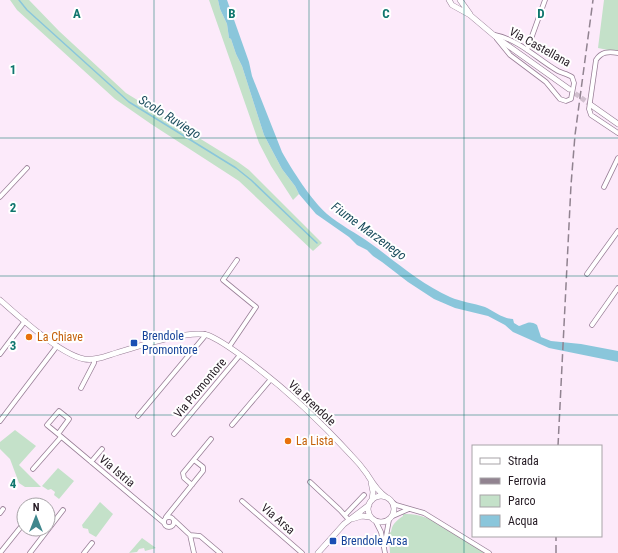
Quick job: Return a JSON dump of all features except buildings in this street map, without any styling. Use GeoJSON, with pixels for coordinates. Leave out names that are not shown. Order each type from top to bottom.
{"type":"FeatureCollection","features":[{"type":"Feature","properties":{"kind":"street","name":"Via Castellana"},"geometry":{"type":"LineString","coordinates":[[449,0],[451,4],[470,15],[494,36],[569,89]]}},
{"type":"Feature","properties":{"kind":"street","name":"Via Castellana"},"geometry":{"type":"LineString","coordinates":[[454,6],[458,4],[460,0],[470,15]]}},
{"type":"Feature","properties":{"kind":"street"},"geometry":{"type":"LineString","coordinates":[[527,50],[545,0]]}},
{"type":"Feature","properties":{"kind":"street","name":"Via Castellana"},"geometry":{"type":"LineString","coordinates":[[494,36],[506,38],[527,50],[556,70],[572,77],[574,85],[570,100],[566,101],[560,99],[546,82],[510,55],[494,36]]}},
{"type":"Feature","properties":{"kind":"street"},"geometry":{"type":"LineString","coordinates":[[618,53],[604,52],[596,60],[589,109],[591,114],[618,133]]}},
{"type":"Feature","properties":{"kind":"street"},"geometry":{"type":"LineString","coordinates":[[591,105],[618,124]]}},
{"type":"Feature","properties":{"kind":"street"},"geometry":{"type":"LineString","coordinates":[[604,187],[618,158]]}},
{"type":"Feature","properties":{"kind":"street"},"geometry":{"type":"LineString","coordinates":[[0,197],[27,168]]}},
{"type":"Feature","properties":{"kind":"street"},"geometry":{"type":"LineString","coordinates":[[586,274],[618,231]]}},
{"type":"Feature","properties":{"kind":"street"},"geometry":{"type":"LineString","coordinates":[[229,347],[256,306],[223,280],[237,260]]}},
{"type":"Feature","properties":{"kind":"street"},"geometry":{"type":"LineString","coordinates":[[592,325],[618,288]]}},
{"type":"Feature","properties":{"kind":"street"},"geometry":{"type":"LineString","coordinates":[[0,300],[57,346],[85,359],[94,359],[183,336],[205,334],[138,416]]}},
{"type":"Feature","properties":{"kind":"street"},"geometry":{"type":"LineString","coordinates":[[0,354],[25,321]]}},
{"type":"Feature","properties":{"kind":"street","name":"Via Brendole"},"geometry":{"type":"LineString","coordinates":[[205,334],[229,347],[240,355],[296,401],[351,455],[379,491],[386,497]]}},
{"type":"Feature","properties":{"kind":"street"},"geometry":{"type":"LineString","coordinates":[[0,421],[57,346]]}},
{"type":"Feature","properties":{"kind":"street","name":"Via Promontore"},"geometry":{"type":"LineString","coordinates":[[174,434],[240,355]]}},
{"type":"Feature","properties":{"kind":"street"},"geometry":{"type":"LineString","coordinates":[[81,388],[94,363],[94,359]]}},
{"type":"Feature","properties":{"kind":"street","name":"Via Brendole"},"geometry":{"type":"LineString","coordinates":[[232,426],[271,379]]}},
{"type":"Feature","properties":{"kind":"street","name":"Via Istria"},"geometry":{"type":"LineString","coordinates":[[59,436],[69,419],[59,411],[47,425],[59,436],[164,523]]}},
{"type":"Feature","properties":{"kind":"street"},"geometry":{"type":"LineString","coordinates":[[33,469],[59,436]]}},
{"type":"Feature","properties":{"kind":"street"},"geometry":{"type":"LineString","coordinates":[[192,485],[184,478],[182,474],[211,439]]}},
{"type":"Feature","properties":{"kind":"street"},"geometry":{"type":"LineString","coordinates":[[91,462],[102,449]]}},
{"type":"Feature","properties":{"kind":"street"},"geometry":{"type":"LineString","coordinates":[[174,520],[171,526],[166,526],[164,523],[166,517],[204,469],[194,460]]}},
{"type":"Feature","properties":{"kind":"street","name":"Via Brendole"},"geometry":{"type":"LineString","coordinates":[[369,478],[373,492],[372,500]]}},
{"type":"Feature","properties":{"kind":"street"},"geometry":{"type":"LineString","coordinates":[[310,482],[348,518]]}},
{"type":"Feature","properties":{"kind":"street"},"geometry":{"type":"LineString","coordinates":[[318,553],[348,518],[364,495]]}},
{"type":"Feature","properties":{"kind":"street"},"geometry":{"type":"LineString","coordinates":[[348,518],[368,505],[378,496],[386,497],[396,505],[424,513],[489,553]]}},
{"type":"Feature","properties":{"kind":"street","name":"Via Arsa"},"geometry":{"type":"LineString","coordinates":[[242,501],[302,553]]}},
{"type":"Feature","properties":{"kind":"street"},"geometry":{"type":"LineString","coordinates":[[392,502],[394,506],[393,516]]}},
{"type":"Feature","properties":{"kind":"street"},"geometry":{"type":"LineString","coordinates":[[368,505],[368,514],[376,522],[384,545],[385,553]]}},
{"type":"Feature","properties":{"kind":"street"},"geometry":{"type":"LineString","coordinates":[[0,513],[3,509]]}},
{"type":"Feature","properties":{"kind":"street"},"geometry":{"type":"LineString","coordinates":[[376,522],[381,523],[389,520],[393,516],[409,509]]}},
{"type":"Feature","properties":{"kind":"street"},"geometry":{"type":"LineString","coordinates":[[30,553],[63,510]]}},
{"type":"Feature","properties":{"kind":"street"},"geometry":{"type":"LineString","coordinates":[[348,518],[362,516],[370,517]]}},
{"type":"Feature","properties":{"kind":"street"},"geometry":{"type":"LineString","coordinates":[[166,517],[170,517],[190,535],[194,553]]}},
{"type":"Feature","properties":{"kind":"street"},"geometry":{"type":"LineString","coordinates":[[384,545],[389,520]]}},
{"type":"Feature","properties":{"kind":"street"},"geometry":{"type":"LineString","coordinates":[[0,553],[16,533]]}},
{"type":"Feature","properties":{"kind":"street"},"geometry":{"type":"LineString","coordinates":[[190,535],[200,536],[220,553]]}},
{"type":"Feature","properties":{"kind":"street"},"geometry":{"type":"LineString","coordinates":[[84,553],[92,543]]}},
{"type":"Feature","properties":{"kind":"green space"},"geometry":{"type":"Polygon","coordinates":[[[10,0],[29,0],[59,31],[126,93],[249,170],[322,243],[313,251],[239,181],[115,99],[17,10],[10,0]]]}},
{"type":"Feature","properties":{"kind":"green space"},"geometry":{"type":"Polygon","coordinates":[[[209,0],[218,0],[220,9],[227,24],[229,38],[231,39],[242,66],[264,135],[282,169],[299,194],[293,200],[271,166],[259,143],[209,0]]]}},
{"type":"Feature","properties":{"kind":"green space"},"geometry":{"type":"Polygon","coordinates":[[[604,0],[618,0],[618,52],[598,48],[604,0]]]}},
{"type":"Feature","properties":{"kind":"green space"},"geometry":{"type":"Polygon","coordinates":[[[15,430],[36,446],[19,465],[41,487],[25,487],[19,483],[10,459],[0,449],[0,442],[15,430]]]}},
{"type":"Feature","properties":{"kind":"green space"},"geometry":{"type":"Polygon","coordinates":[[[58,468],[74,481],[59,499],[54,495],[55,492],[42,486],[58,468]]]}},
{"type":"Feature","properties":{"kind":"green space"},"geometry":{"type":"Polygon","coordinates":[[[100,502],[113,514],[96,537],[89,533],[88,529],[83,528],[82,525],[100,502]]]}},
{"type":"Feature","properties":{"kind":"green space"},"geometry":{"type":"Polygon","coordinates":[[[403,514],[414,514],[425,517],[446,527],[485,553],[390,553],[389,533],[403,514]]]}},
{"type":"Feature","properties":{"kind":"green space"},"geometry":{"type":"Polygon","coordinates":[[[142,538],[156,548],[145,551],[144,548],[139,549],[137,552],[129,553],[142,538]]]}},
{"type":"Feature","properties":{"kind":"water"},"geometry":{"type":"Polygon","coordinates":[[[218,0],[227,0],[249,62],[252,76],[282,152],[309,193],[327,214],[439,292],[454,299],[485,307],[509,319],[513,319],[514,323],[519,326],[528,323],[537,325],[541,337],[551,341],[581,344],[618,351],[618,362],[549,348],[513,332],[505,325],[488,316],[455,308],[434,299],[408,282],[367,250],[357,245],[349,237],[316,214],[299,194],[282,169],[264,135],[242,66],[231,39],[229,38],[227,24],[220,9],[218,0]]]}},
{"type":"Feature","properties":{"kind":"waterway","name":"Scolo Ruviego"},"geometry":{"type":"LineString","coordinates":[[19,0],[27,10],[129,102],[236,168],[251,180],[317,243]]}},
{"type":"Feature","properties":{"kind":"tunnel"},"geometry":{"type":"LineString","coordinates":[[569,89],[591,105]]}},
{"type":"Feature","properties":{"kind":"railway"},"geometry":{"type":"LineString","coordinates":[[558,445],[571,185],[575,135],[593,0]]}},
{"type":"Feature","properties":{"kind":"railway"},"geometry":{"type":"LineString","coordinates":[[556,537],[556,553]]}},
{"type":"Feature","properties":{"kind":"place","name":"La Chiave"},"geometry":{"type":"Point","coordinates":[29,337]}},
{"type":"Feature","properties":{"kind":"place","name":"Brendole Promontore"},"geometry":{"type":"Point","coordinates":[134,343]}},
{"type":"Feature","properties":{"kind":"place","name":"La Lista"},"geometry":{"type":"Point","coordinates":[288,441]}},
{"type":"Feature","properties":{"kind":"place","name":"Brendole Arsa"},"geometry":{"type":"Point","coordinates":[333,541]}},
{"type":"Feature","properties":{"kind":"water label","name":"Fiume Marzenego"},"geometry":{"type":"Point","coordinates":[369,231]}}]}
